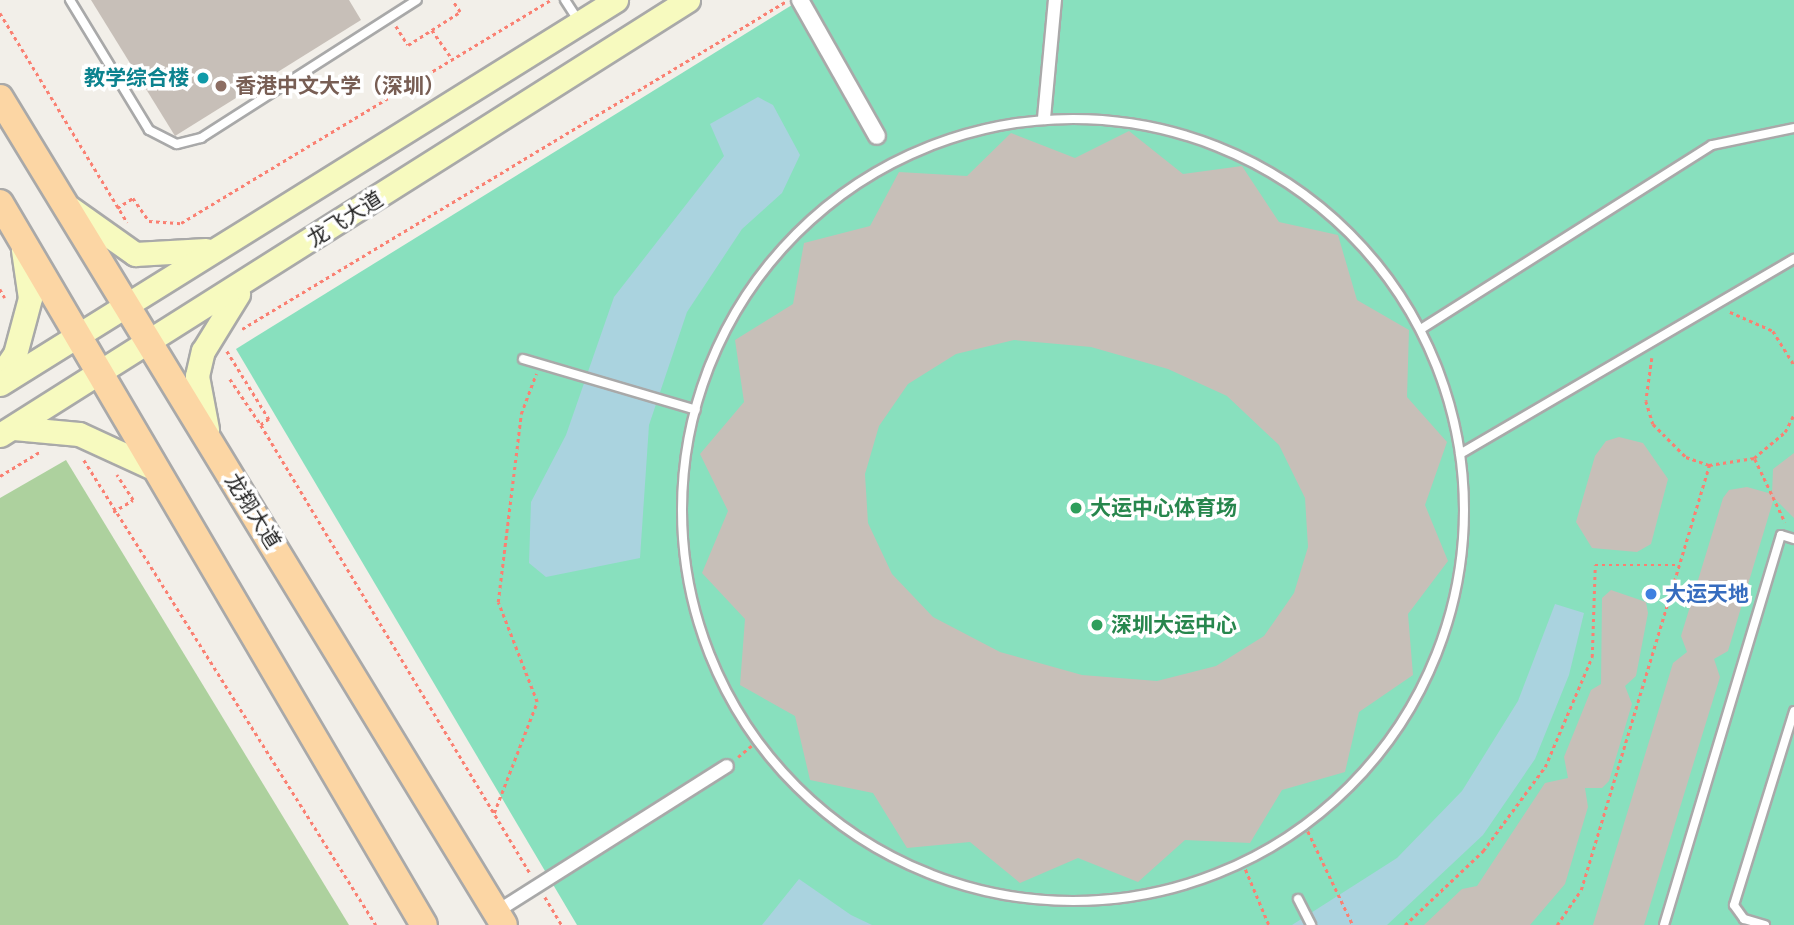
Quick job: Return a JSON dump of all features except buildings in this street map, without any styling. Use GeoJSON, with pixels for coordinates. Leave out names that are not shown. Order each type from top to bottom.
{"type":"FeatureCollection","features":[{"type":"Feature","properties":{"kind":"main road","name":"龙飞大道"},"geometry":{"type":"LineString","coordinates":[[0,384],[615,0]]}},
{"type":"Feature","properties":{"kind":"main road","name":"龙飞大道"},"geometry":{"type":"LineString","coordinates":[[5,432],[688,0]]}},
{"type":"Feature","properties":{"kind":"main road","name":"龙翔大道"},"geometry":{"type":"LineString","coordinates":[[0,98],[500,918]]}},
{"type":"Feature","properties":{"kind":"main road"},"geometry":{"type":"LineString","coordinates":[[0,203],[153,468],[424,925]]}},
{"type":"Feature","properties":{"kind":"main road"},"geometry":{"type":"LineString","coordinates":[[65,204],[135,254],[167,256],[222,246]]}},
{"type":"Feature","properties":{"kind":"main road"},"geometry":{"type":"LineString","coordinates":[[0,376],[15,354],[30,298],[21,240]]}},
{"type":"Feature","properties":{"kind":"main road"},"geometry":{"type":"LineString","coordinates":[[209,439],[197,376],[203,351],[213,325],[252,277]]}},
{"type":"Feature","properties":{"kind":"main road"},"geometry":{"type":"LineString","coordinates":[[5,432],[79,433],[153,468]]}},
{"type":"Feature","properties":{"kind":"street"},"geometry":{"type":"LineString","coordinates":[[800,0],[877,136]]}},
{"type":"Feature","properties":{"kind":"street"},"geometry":{"type":"LineString","coordinates":[[1044,118],[1055,0]]}},
{"type":"Feature","properties":{"kind":"street"},"geometry":{"type":"LineString","coordinates":[[500,918],[538,885],[727,766]]}},
{"type":"Feature","properties":{"kind":"lane"},"geometry":{"type":"LineString","coordinates":[[70,0],[149,130],[177,144],[201,138],[417,0]]}},
{"type":"Feature","properties":{"kind":"lane"},"geometry":{"type":"LineString","coordinates":[[565,0],[579,23]]}},
{"type":"Feature","properties":{"kind":"lane"},"geometry":{"type":"LineString","coordinates":[[1044,118],[1153,125],[1264,167],[1343,225],[1386,274],[1421,329],[1445,390],[1460,454],[1462,551],[1449,614],[1427,675],[1375,758],[1305,825],[1243,863],[1183,886],[1121,899],[1057,902],[993,894],[932,876],[874,848],[799,790],[757,741],[711,659],[687,567],[684,473],[696,411],[717,349],[748,293],[828,205],[919,149],[981,129],[1044,118]]}},
{"type":"Feature","properties":{"kind":"lane"},"geometry":{"type":"LineString","coordinates":[[1421,329],[1712,145],[1794,128]]}},
{"type":"Feature","properties":{"kind":"lane"},"geometry":{"type":"LineString","coordinates":[[1460,454],[1794,259]]}},
{"type":"Feature","properties":{"kind":"lane"},"geometry":{"type":"LineString","coordinates":[[523,359],[696,411]]}},
{"type":"Feature","properties":{"kind":"lane"},"geometry":{"type":"LineString","coordinates":[[1664,925],[1781,535],[1794,539]]}},
{"type":"Feature","properties":{"kind":"lane"},"geometry":{"type":"LineString","coordinates":[[1765,925],[1744,919],[1734,905],[1794,711]]}},
{"type":"Feature","properties":{"kind":"lane"},"geometry":{"type":"LineString","coordinates":[[1298,899],[1311,925]]}},
{"type":"Feature","properties":{"kind":"path"},"geometry":{"type":"LineString","coordinates":[[390,17],[408,46],[460,12],[452,0]]}},
{"type":"Feature","properties":{"kind":"path"},"geometry":{"type":"LineString","coordinates":[[117,208],[133,198],[149,221],[181,223],[550,0]]}},
{"type":"Feature","properties":{"kind":"path"},"geometry":{"type":"LineString","coordinates":[[261,425],[269,419],[227,351],[240,330],[788,0]]}},
{"type":"Feature","properties":{"kind":"path"},"geometry":{"type":"LineString","coordinates":[[0,13],[117,208],[135,233]]}},
{"type":"Feature","properties":{"kind":"path"},"geometry":{"type":"LineString","coordinates":[[432,30],[453,59]]}},
{"type":"Feature","properties":{"kind":"path"},"geometry":{"type":"LineString","coordinates":[[0,289],[5,298]]}},
{"type":"Feature","properties":{"kind":"path"},"geometry":{"type":"LineString","coordinates":[[1720,312],[1754,318],[1773,331],[1794,365]]}},
{"type":"Feature","properties":{"kind":"path"},"geometry":{"type":"LineString","coordinates":[[1653,354],[1646,401],[1653,424],[1667,443],[1709,465],[1754,458],[1785,432],[1794,414]]}},
{"type":"Feature","properties":{"kind":"path"},"geometry":{"type":"LineString","coordinates":[[494,813],[537,702],[498,602],[521,414],[540,365]]}},
{"type":"Feature","properties":{"kind":"path"},"geometry":{"type":"LineString","coordinates":[[230,379],[261,425],[562,925]]}},
{"type":"Feature","properties":{"kind":"path"},"geometry":{"type":"LineString","coordinates":[[0,476],[43,450],[56,452]]}},
{"type":"Feature","properties":{"kind":"path"},"geometry":{"type":"LineString","coordinates":[[82,457],[113,512],[376,925]]}},
{"type":"Feature","properties":{"kind":"path"},"geometry":{"type":"LineString","coordinates":[[1754,458],[1785,521],[1781,535]]}},
{"type":"Feature","properties":{"kind":"path"},"geometry":{"type":"LineString","coordinates":[[1557,925],[1581,890],[1709,465]]}},
{"type":"Feature","properties":{"kind":"path"},"geometry":{"type":"LineString","coordinates":[[113,512],[133,500],[115,472]]}},
{"type":"Feature","properties":{"kind":"path"},"geometry":{"type":"LineString","coordinates":[[1405,925],[1483,851],[1545,767],[1592,657],[1595,565],[1679,565]]}},
{"type":"Feature","properties":{"kind":"path"},"geometry":{"type":"LineString","coordinates":[[727,766],[757,741]]}},
{"type":"Feature","properties":{"kind":"path"},"geometry":{"type":"LineString","coordinates":[[1305,825],[1353,925]]}},
{"type":"Feature","properties":{"kind":"path"},"geometry":{"type":"LineString","coordinates":[[1243,863],[1269,925]]}},
{"type":"Feature","properties":{"kind":"green space","name":"深圳大运中心"},"geometry":{"type":"Polygon","coordinates":[[[800,0],[1794,0],[1794,925],[577,925],[236,349],[800,0]]]}},
{"type":"Feature","properties":{"kind":"green space"},"geometry":{"type":"Polygon","coordinates":[[[66,460],[349,925],[0,925],[0,498],[66,460]]]}},
{"type":"Feature","properties":{"kind":"water"},"geometry":{"type":"Polygon","coordinates":[[[758,97],[773,105],[800,155],[782,193],[742,229],[687,312],[649,425],[640,558],[546,577],[529,563],[531,502],[566,435],[614,297],[724,156],[710,124],[758,97]]]}},
{"type":"Feature","properties":{"kind":"water"},"geometry":{"type":"Polygon","coordinates":[[[1555,604],[1584,613],[1569,675],[1535,759],[1483,835],[1387,925],[1292,925],[1397,858],[1462,791],[1518,701],[1555,604]]]}},
{"type":"Feature","properties":{"kind":"water"},"geometry":{"type":"Polygon","coordinates":[[[799,879],[851,915],[872,925],[762,925],[799,879]]]}},
{"type":"Feature","properties":{"kind":"place","name":"教学综合楼"},"geometry":{"type":"Point","coordinates":[203,78]}},
{"type":"Feature","properties":{"kind":"place","name":"香港中文大学（深圳）"},"geometry":{"type":"Point","coordinates":[221,86]}},
{"type":"Feature","properties":{"kind":"place","name":"大运中心体育场"},"geometry":{"type":"Point","coordinates":[1076,508]}},
{"type":"Feature","properties":{"kind":"place","name":"大运天地"},"geometry":{"type":"Point","coordinates":[1651,594]}},
{"type":"Feature","properties":{"kind":"place","name":"深圳大运中心"},"geometry":{"type":"Point","coordinates":[1097,625]}}]}
